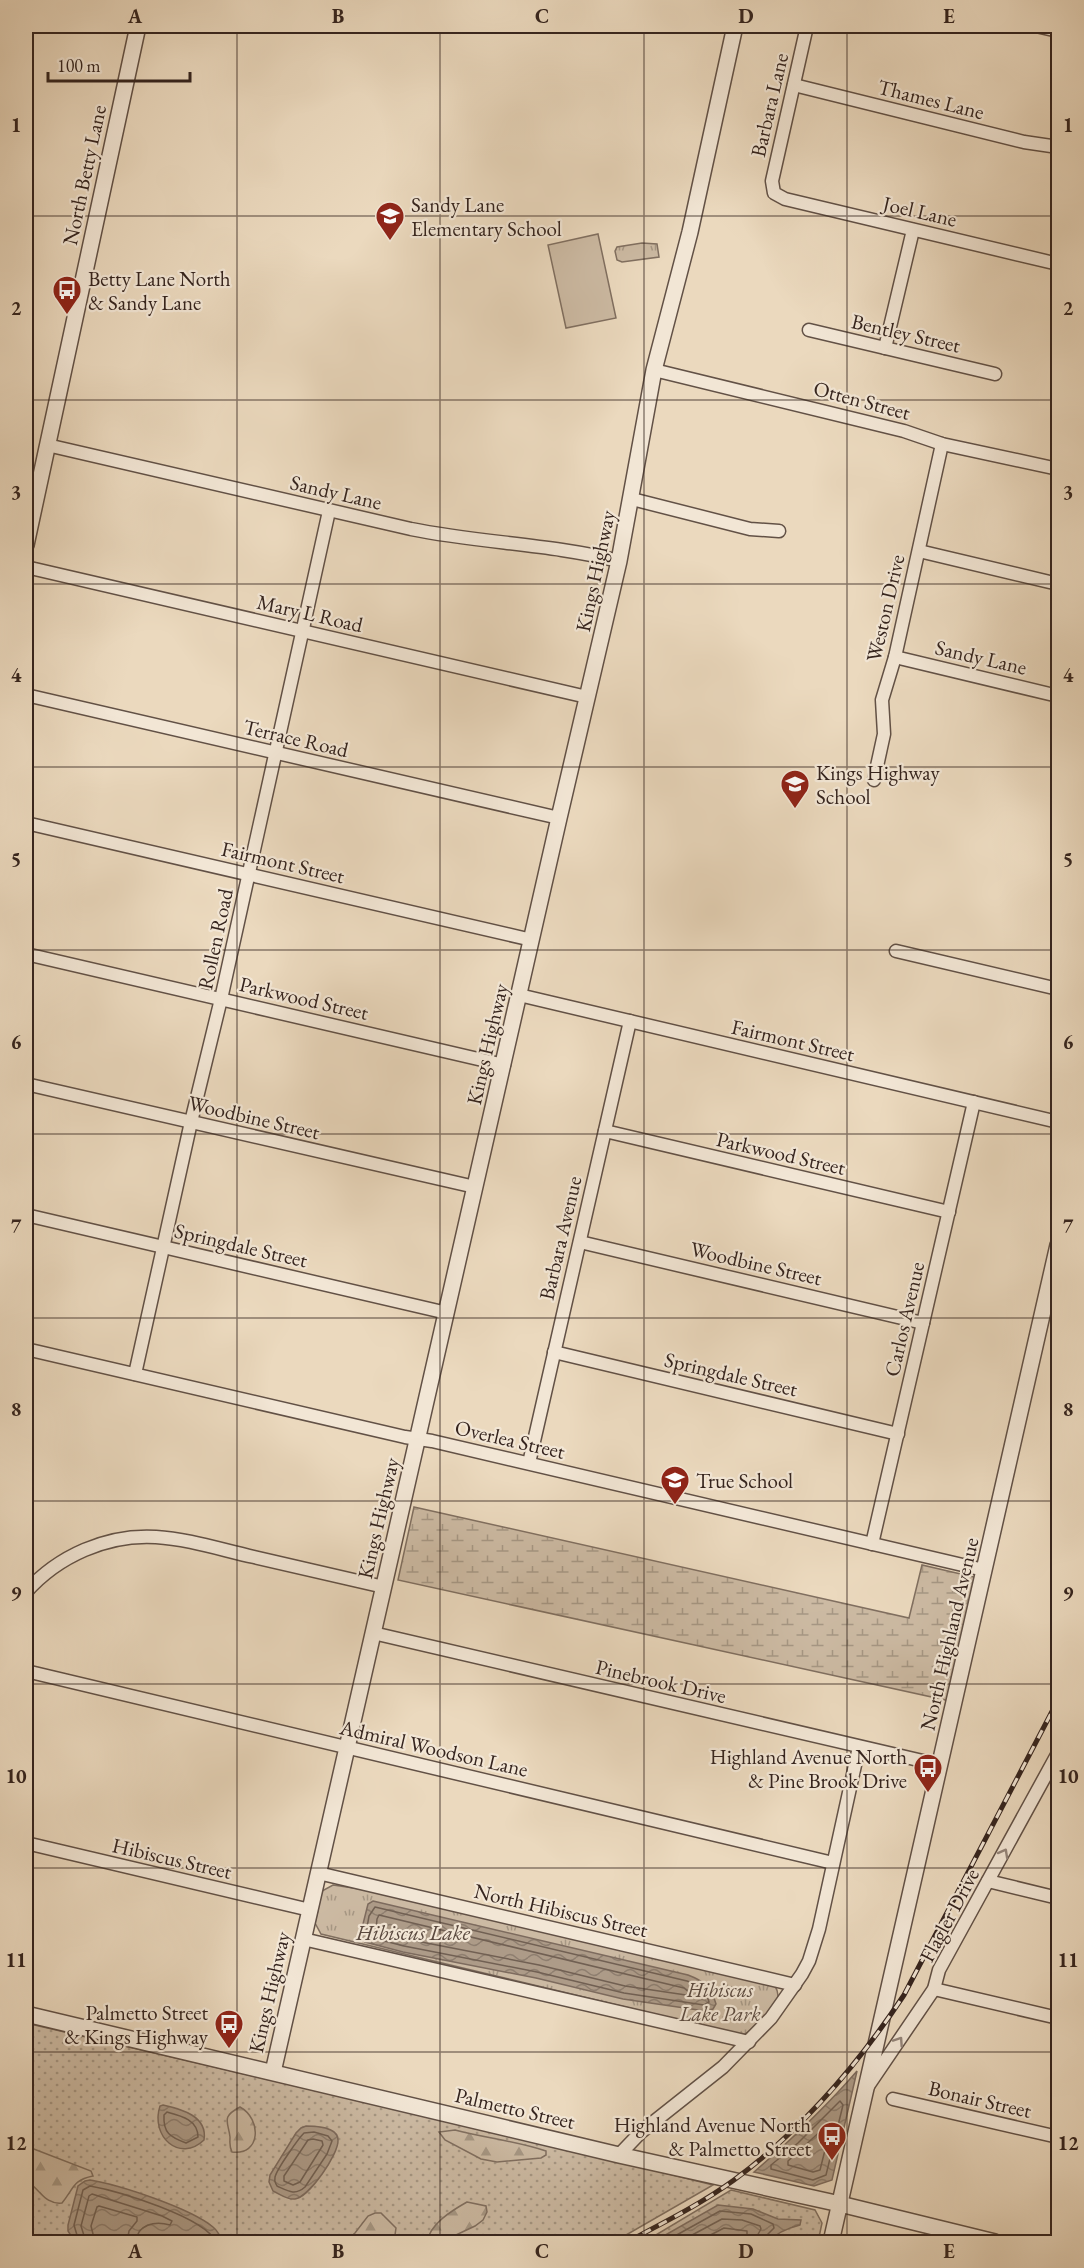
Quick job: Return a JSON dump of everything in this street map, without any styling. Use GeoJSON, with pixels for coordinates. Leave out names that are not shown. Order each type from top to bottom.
{"type":"FeatureCollection","features":[{"type":"Feature","properties":{"kind":"street","name":"North Betty Lane"},"geometry":{"type":"LineString","coordinates":[[26,545],[138,26]]}},
{"type":"Feature","properties":{"kind":"street","name":"Kings Highway"},"geometry":{"type":"LineString","coordinates":[[273,2072],[619,561],[654,370],[690,232],[735,26]]}},
{"type":"Feature","properties":{"kind":"street","name":"Barbara Lane"},"geometry":{"type":"LineString","coordinates":[[774,193],[772,181],[807,26]]}},
{"type":"Feature","properties":{"kind":"street"},"geometry":{"type":"LineString","coordinates":[[1036,26],[1059,31]]}},
{"type":"Feature","properties":{"kind":"street","name":"Thames Lane"},"geometry":{"type":"LineString","coordinates":[[794,85],[1024,142],[1059,147]]}},
{"type":"Feature","properties":{"kind":"street","name":"Joel Lane"},"geometry":{"type":"LineString","coordinates":[[774,193],[785,200],[1059,264]]}},
{"type":"Feature","properties":{"kind":"street"},"geometry":{"type":"LineString","coordinates":[[885,348],[913,230]]}},
{"type":"Feature","properties":{"kind":"street","name":"Bentley Street"},"geometry":{"type":"LineString","coordinates":[[808,330],[995,374]]}},
{"type":"Feature","properties":{"kind":"street","name":"Otten Street"},"geometry":{"type":"LineString","coordinates":[[654,370],[893,428],[942,444],[1059,469]]}},
{"type":"Feature","properties":{"kind":"street","name":"Weston Drive"},"geometry":{"type":"LineString","coordinates":[[873,780],[884,734],[882,700],[895,657],[942,444]]}},
{"type":"Feature","properties":{"kind":"street","name":"Sandy Lane"},"geometry":{"type":"LineString","coordinates":[[47,445],[329,511],[448,536],[555,548],[619,561]]}},
{"type":"Feature","properties":{"kind":"street"},"geometry":{"type":"LineString","coordinates":[[632,499],[750,529],[778,531]]}},
{"type":"Feature","properties":{"kind":"street","name":"Rollen Road"},"geometry":{"type":"LineString","coordinates":[[135,1374],[329,511]]}},
{"type":"Feature","properties":{"kind":"street"},"geometry":{"type":"LineString","coordinates":[[919,551],[1059,584]]}},
{"type":"Feature","properties":{"kind":"street","name":"Mary L Road"},"geometry":{"type":"LineString","coordinates":[[26,567],[587,697]]}},
{"type":"Feature","properties":{"kind":"street","name":"Sandy Lane"},"geometry":{"type":"LineString","coordinates":[[895,657],[1059,696]]}},
{"type":"Feature","properties":{"kind":"street","name":"Terrace Road"},"geometry":{"type":"LineString","coordinates":[[26,695],[559,818]]}},
{"type":"Feature","properties":{"kind":"street","name":"Fairmont Street"},"geometry":{"type":"LineString","coordinates":[[26,823],[532,940]]}},
{"type":"Feature","properties":{"kind":"street"},"geometry":{"type":"LineString","coordinates":[[896,951],[1059,989]]}},
{"type":"Feature","properties":{"kind":"street","name":"Parkwood Street"},"geometry":{"type":"LineString","coordinates":[[26,954],[504,1065]]}},
{"type":"Feature","properties":{"kind":"street","name":"Fairmont Street"},"geometry":{"type":"LineString","coordinates":[[519,995],[1059,1122]]}},
{"type":"Feature","properties":{"kind":"street","name":"Barbara Avenue"},"geometry":{"type":"LineString","coordinates":[[529,1463],[630,1021]]}},
{"type":"Feature","properties":{"kind":"street","name":"Woodbine Street"},"geometry":{"type":"LineString","coordinates":[[26,1084],[475,1187]]}},
{"type":"Feature","properties":{"kind":"street","name":"Carlos Avenue"},"geometry":{"type":"LineString","coordinates":[[872,1544],[974,1102]]}},
{"type":"Feature","properties":{"kind":"street","name":"Parkwood Street"},"geometry":{"type":"LineString","coordinates":[[605,1131],[949,1212]]}},
{"type":"Feature","properties":{"kind":"street","name":"Springdale Street"},"geometry":{"type":"LineString","coordinates":[[26,1215],[447,1313]]}},
{"type":"Feature","properties":{"kind":"street","name":"Woodbine Street"},"geometry":{"type":"LineString","coordinates":[[580,1242],[923,1323]]}},
{"type":"Feature","properties":{"kind":"street","name":"North Highland Avenue"},"geometry":{"type":"LineString","coordinates":[[831,2242],[1059,1245]]}},
{"type":"Feature","properties":{"kind":"street","name":"Overlea Street"},"geometry":{"type":"LineString","coordinates":[[26,1349],[529,1463],[984,1570]]}},
{"type":"Feature","properties":{"kind":"street","name":"Springdale Street"},"geometry":{"type":"LineString","coordinates":[[554,1352],[898,1434]]}},
{"type":"Feature","properties":{"kind":"street"},"geometry":{"type":"LineString","coordinates":[[26,1592],[64,1560],[89,1547],[136,1536],[183,1540],[384,1587]]}},
{"type":"Feature","properties":{"kind":"street","name":"Pinebrook Drive"},"geometry":{"type":"LineString","coordinates":[[373,1633],[940,1765]]}},
{"type":"Feature","properties":{"kind":"street","name":"Admiral Woodson Lane"},"geometry":{"type":"LineString","coordinates":[[26,1671],[832,1863]]}},
{"type":"Feature","properties":{"kind":"street"},"geometry":{"type":"LineString","coordinates":[[619,2155],[642,2132],[723,2067],[749,2042],[771,2018],[806,1967],[815,1944],[859,1747]]}},
{"type":"Feature","properties":{"kind":"street","name":"Flagler Drive"},"geometry":{"type":"LineString","coordinates":[[866,2090],[934,1989],[939,1970],[988,1881],[1053,1776],[1059,1753]]}},
{"type":"Feature","properties":{"kind":"street","name":"Hibiscus Street"},"geometry":{"type":"LineString","coordinates":[[26,1843],[310,1910]]}},
{"type":"Feature","properties":{"kind":"street","name":"North Hibiscus Street"},"geometry":{"type":"LineString","coordinates":[[318,1873],[795,1985]]}},
{"type":"Feature","properties":{"kind":"street"},"geometry":{"type":"LineString","coordinates":[[988,1881],[1059,1898]]}},
{"type":"Feature","properties":{"kind":"street"},"geometry":{"type":"LineString","coordinates":[[303,1938],[749,2042]]}},
{"type":"Feature","properties":{"kind":"street"},"geometry":{"type":"LineString","coordinates":[[934,1989],[1059,2018]]}},
{"type":"Feature","properties":{"kind":"street","name":"Palmetto Street"},"geometry":{"type":"LineString","coordinates":[[26,2014],[619,2155],[840,2204],[962,2239],[994,2242]]}},
{"type":"Feature","properties":{"kind":"street","name":"Bonair Street"},"geometry":{"type":"LineString","coordinates":[[893,2099],[1059,2137]]}},
{"type":"Feature","properties":{"kind":"green space"},"geometry":{"type":"Polygon","coordinates":[[[598,234],[616,318],[566,328],[548,245],[598,234]]]}},
{"type":"Feature","properties":{"kind":"green space"},"geometry":{"type":"Polygon","coordinates":[[[642,243],[657,244],[659,257],[622,262],[617,260],[615,251],[617,247],[642,243]]]}},
{"type":"Feature","properties":{"kind":"green space"},"geometry":{"type":"Polygon","coordinates":[[[414,1507],[909,1618],[922,1565],[978,1578],[950,1701],[398,1580],[414,1507]]]}},
{"type":"Feature","properties":{"kind":"green space","name":"Hibiscus Lake Park"},"geometry":{"type":"Polygon","coordinates":[[[333,1885],[367,1890],[775,1986],[778,1998],[771,2010],[751,2030],[742,2035],[321,1934],[315,1923],[322,1891],[333,1885]]]}},
{"type":"Feature","properties":{"kind":"green space"},"geometry":{"type":"Polygon","coordinates":[[[26,2023],[713,2185],[614,2242],[26,2242],[26,2023]]]}},
{"type":"Feature","properties":{"kind":"green space"},"geometry":{"type":"Polygon","coordinates":[[[240,2107],[252,2120],[255,2136],[249,2148],[242,2152],[232,2152],[227,2120],[230,2114],[240,2107]]]}},
{"type":"Feature","properties":{"kind":"green space"},"geometry":{"type":"Polygon","coordinates":[[[455,2130],[546,2151],[546,2155],[541,2158],[497,2162],[481,2159],[445,2140],[439,2132],[455,2130]]]}},
{"type":"Feature","properties":{"kind":"green space"},"geometry":{"type":"Polygon","coordinates":[[[26,2146],[91,2171],[93,2176],[78,2182],[62,2203],[46,2199],[26,2181],[26,2146]]]}},
{"type":"Feature","properties":{"kind":"green space"},"geometry":{"type":"Polygon","coordinates":[[[731,2190],[815,2210],[822,2223],[818,2242],[644,2242],[731,2190]]]}},
{"type":"Feature","properties":{"kind":"green space"},"geometry":{"type":"Polygon","coordinates":[[[467,2202],[486,2206],[487,2212],[483,2220],[456,2235],[446,2236],[437,2242],[427,2242],[432,2229],[437,2224],[467,2202]]]}},
{"type":"Feature","properties":{"kind":"green space"},"geometry":{"type":"Polygon","coordinates":[[[381,2213],[396,2228],[394,2242],[344,2242],[355,2233],[368,2216],[381,2213]]]}},
{"type":"Feature","properties":{"kind":"water","name":"Hibiscus Lake"},"geometry":{"type":"Polygon","coordinates":[[[373,1901],[688,1975],[706,1985],[716,2004],[713,2009],[705,2011],[623,1999],[365,1942],[360,1936],[368,1904],[373,1901]]]}},
{"type":"Feature","properties":{"kind":"water"},"geometry":{"type":"Polygon","coordinates":[[[857,2071],[832,2180],[814,2186],[754,2172],[833,2098],[857,2071]]]}},
{"type":"Feature","properties":{"kind":"water"},"geometry":{"type":"Polygon","coordinates":[[[160,2106],[178,2109],[198,2119],[204,2132],[204,2140],[186,2149],[177,2148],[169,2143],[159,2128],[158,2117],[160,2106]]]}},
{"type":"Feature","properties":{"kind":"water"},"geometry":{"type":"Polygon","coordinates":[[[306,2126],[325,2128],[334,2132],[338,2140],[337,2146],[329,2164],[308,2191],[295,2199],[289,2199],[273,2191],[269,2182],[270,2175],[296,2133],[306,2126]]]}},
{"type":"Feature","properties":{"kind":"water"},"geometry":{"type":"Polygon","coordinates":[[[90,2180],[136,2192],[188,2212],[213,2227],[223,2242],[177,2242],[157,2236],[148,2242],[75,2242],[68,2231],[68,2225],[78,2186],[90,2180]]]}},
{"type":"Feature","properties":{"kind":"water"},"geometry":{"type":"Polygon","coordinates":[[[718,2205],[753,2209],[778,2219],[801,2220],[800,2225],[783,2231],[768,2242],[653,2242],[718,2205]]]}},
{"type":"Feature","properties":{"kind":"railway"},"geometry":{"type":"LineString","coordinates":[[627,2242],[695,2205],[734,2180],[783,2140],[848,2071],[904,1995],[1058,1700]]}},
{"type":"Feature","properties":{"kind":"place","name":"Sandy Lane Elementary School"},"geometry":{"type":"Point","coordinates":[390,242]}},
{"type":"Feature","properties":{"kind":"place","name":"Betty Lane North & Sandy Lane"},"geometry":{"type":"Point","coordinates":[67,316]}},
{"type":"Feature","properties":{"kind":"place","name":"Kings Highway School"},"geometry":{"type":"Point","coordinates":[795,810]}},
{"type":"Feature","properties":{"kind":"place","name":"True School"},"geometry":{"type":"Point","coordinates":[675,1506]}},
{"type":"Feature","properties":{"kind":"place","name":"Highland Avenue North & Pine Brook Drive"},"geometry":{"type":"Point","coordinates":[928,1794]}},
{"type":"Feature","properties":{"kind":"place","name":"Palmetto Street & Kings Highway"},"geometry":{"type":"Point","coordinates":[229,2050]}},
{"type":"Feature","properties":{"kind":"place","name":"Highland Avenue North & Palmetto Street"},"geometry":{"type":"Point","coordinates":[832,2162]}}]}
